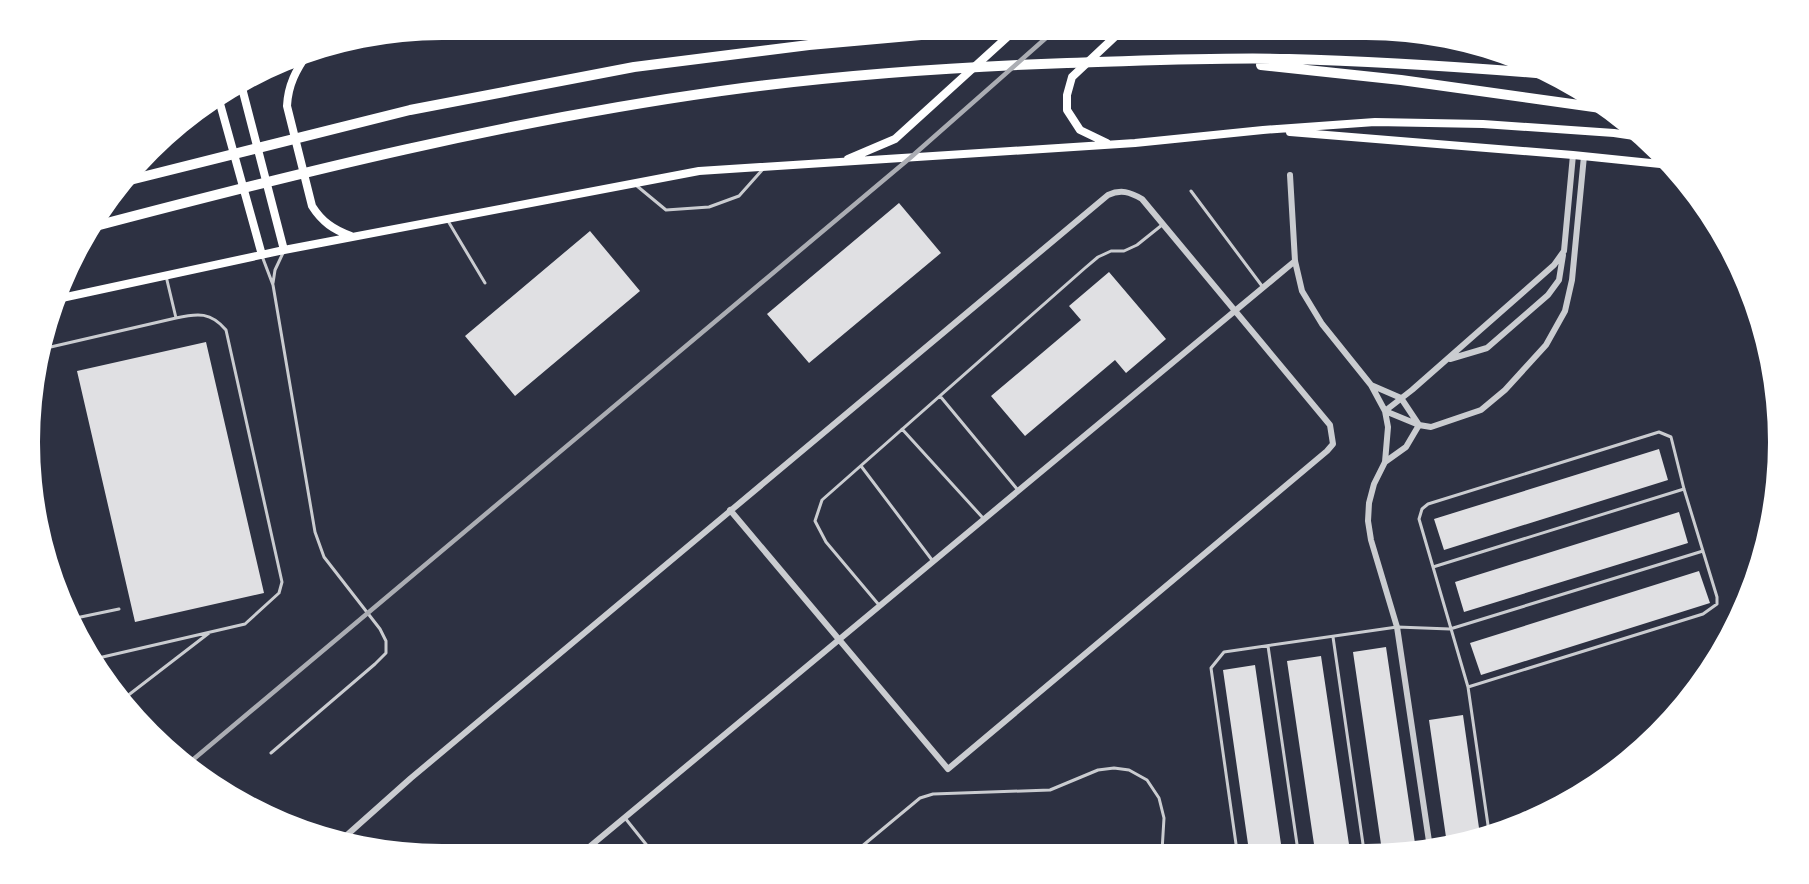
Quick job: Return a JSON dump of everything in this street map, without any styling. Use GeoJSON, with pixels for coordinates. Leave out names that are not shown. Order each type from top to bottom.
{"type":"FeatureCollection","features":[{"type":"Feature","properties":{"kind":"highway"},"geometry":{"type":"LineString","coordinates":[[140,177],[410,110],[634,67],[859,40]]}},
{"type":"Feature","properties":{"kind":"highway"},"geometry":{"type":"LineString","coordinates":[[1207,59],[1401,80],[1587,106]]}},
{"type":"Feature","properties":{"kind":"highway"},"geometry":{"type":"LineString","coordinates":[[106,223],[332,165],[487,131],[723,90],[964,67],[1161,60],[1287,59],[1524,72]]}},
{"type":"Feature","properties":{"kind":"main road"},"geometry":{"type":"LineString","coordinates":[[842,161],[895,139],[1004,40]]}},
{"type":"Feature","properties":{"kind":"main road"},"geometry":{"type":"LineString","coordinates":[[1110,144],[1080,130],[1067,110],[1067,95],[1072,77],[1111,40]]}},
{"type":"Feature","properties":{"kind":"main road"},"geometry":{"type":"LineString","coordinates":[[299,67],[293,77],[287,106],[312,206],[319,218],[354,237]]}},
{"type":"Feature","properties":{"kind":"main road"},"geometry":{"type":"LineString","coordinates":[[243,93],[284,250]]}},
{"type":"Feature","properties":{"kind":"main road"},"geometry":{"type":"LineString","coordinates":[[221,107],[262,255]]}},
{"type":"Feature","properties":{"kind":"main road"},"geometry":{"type":"LineString","coordinates":[[68,297],[284,250],[699,171],[1110,144],[1375,122],[1450,123],[1625,135]]}},
{"type":"Feature","properties":{"kind":"main road"},"geometry":{"type":"LineString","coordinates":[[1263,130],[1656,164]]}},
{"type":"Feature","properties":{"kind":"street"},"geometry":{"type":"LineString","coordinates":[[1446,360],[1488,348],[1548,295],[1559,280],[1573,155]]}},
{"type":"Feature","properties":{"kind":"street"},"geometry":{"type":"LineString","coordinates":[[1385,411],[1419,425],[1431,427],[1481,410],[1505,390],[1546,345],[1565,310],[1572,280],[1584,156]]}},
{"type":"Feature","properties":{"kind":"street"},"geometry":{"type":"LineString","coordinates":[[1290,175],[1295,261],[1302,291],[1322,324],[1371,385],[1385,411],[1388,427],[1385,462],[1374,484],[1369,502],[1368,521],[1371,540],[1397,627],[1429,839]]}},
{"type":"Feature","properties":{"kind":"street"},"geometry":{"type":"LineString","coordinates":[[350,833],[411,778],[730,510],[1108,195],[1116,191],[1130,192],[1142,199],[1329,425],[1333,444],[948,769],[730,510]]}},
{"type":"Feature","properties":{"kind":"street"},"geometry":{"type":"LineString","coordinates":[[1385,411],[1554,265],[1564,251]]}},
{"type":"Feature","properties":{"kind":"street"},"geometry":{"type":"LineString","coordinates":[[594,844],[1295,261]]}},
{"type":"Feature","properties":{"kind":"street"},"geometry":{"type":"LineString","coordinates":[[1371,385],[1401,399],[1419,425]]}},
{"type":"Feature","properties":{"kind":"street"},"geometry":{"type":"LineString","coordinates":[[1385,462],[1406,447],[1419,425]]}},
{"type":"Feature","properties":{"kind":"lane"},"geometry":{"type":"LineString","coordinates":[[633,183],[666,210],[709,207],[739,196],[765,166]]}},
{"type":"Feature","properties":{"kind":"lane"},"geometry":{"type":"LineString","coordinates":[[1191,191],[1263,288]]}},
{"type":"Feature","properties":{"kind":"lane"},"geometry":{"type":"LineString","coordinates":[[447,219],[485,283]]}},
{"type":"Feature","properties":{"kind":"lane"},"geometry":{"type":"LineString","coordinates":[[880,606],[826,542],[815,521],[822,500],[1098,257],[1111,251],[1125,251],[1137,245],[1163,224]]}},
{"type":"Feature","properties":{"kind":"lane"},"geometry":{"type":"LineString","coordinates":[[273,285],[275,270],[284,250]]}},
{"type":"Feature","properties":{"kind":"lane"},"geometry":{"type":"LineString","coordinates":[[262,255],[273,285],[315,532],[324,557],[380,629],[386,641],[386,653],[375,664],[271,753]]}},
{"type":"Feature","properties":{"kind":"lane"},"geometry":{"type":"LineString","coordinates":[[166,275],[176,318]]}},
{"type":"Feature","properties":{"kind":"lane"},"geometry":{"type":"LineString","coordinates":[[52,347],[192,314],[205,315],[218,320],[226,330],[282,582],[279,593],[245,624],[103,657]]}},
{"type":"Feature","properties":{"kind":"lane"},"geometry":{"type":"LineString","coordinates":[[940,396],[1019,491]]}},
{"type":"Feature","properties":{"kind":"lane"},"geometry":{"type":"LineString","coordinates":[[902,429],[984,519]]}},
{"type":"Feature","properties":{"kind":"lane"},"geometry":{"type":"LineString","coordinates":[[1468,687],[1703,614],[1717,604],[1717,597],[1684,489],[1671,437],[1659,432],[1428,504],[1422,509],[1419,519],[1468,687],[1488,825]]}},
{"type":"Feature","properties":{"kind":"lane"},"geometry":{"type":"LineString","coordinates":[[861,466],[933,562]]}},
{"type":"Feature","properties":{"kind":"lane"},"geometry":{"type":"LineString","coordinates":[[1433,567],[1684,489]]}},
{"type":"Feature","properties":{"kind":"lane"},"geometry":{"type":"LineString","coordinates":[[1236,844],[1211,668],[1224,652],[1397,627],[1450,629],[1703,551]]}},
{"type":"Feature","properties":{"kind":"lane"},"geometry":{"type":"LineString","coordinates":[[81,618],[119,609]]}},
{"type":"Feature","properties":{"kind":"lane"},"geometry":{"type":"LineString","coordinates":[[130,694],[210,632]]}},
{"type":"Feature","properties":{"kind":"lane"},"geometry":{"type":"LineString","coordinates":[[1333,637],[1363,844]]}},
{"type":"Feature","properties":{"kind":"lane"},"geometry":{"type":"LineString","coordinates":[[1268,646],[1297,844]]}},
{"type":"Feature","properties":{"kind":"lane"},"geometry":{"type":"LineString","coordinates":[[865,844],[920,798],[933,794],[1050,790],[1098,770],[1114,768],[1129,770],[1147,780],[1159,798],[1164,818],[1162,844]]}},
{"type":"Feature","properties":{"kind":"lane"},"geometry":{"type":"LineString","coordinates":[[625,818],[646,844]]}},
{"type":"Feature","properties":{"kind":"building"},"geometry":{"type":"Polygon","coordinates":[[[899,203],[941,253],[809,363],[767,314],[899,203]]]}},
{"type":"Feature","properties":{"kind":"building"},"geometry":{"type":"Polygon","coordinates":[[[590,231],[640,291],[515,396],[465,336],[590,231]]]}},
{"type":"Feature","properties":{"kind":"building"},"geometry":{"type":"Polygon","coordinates":[[[1109,272],[1166,339],[1126,373],[1115,360],[1025,436],[991,396],[1081,320],[1069,306],[1109,272]]]}},
{"type":"Feature","properties":{"kind":"building"},"geometry":{"type":"Polygon","coordinates":[[[206,342],[264,593],[135,622],[77,371],[206,342]]]}},
{"type":"Feature","properties":{"kind":"building"},"geometry":{"type":"Polygon","coordinates":[[[1659,449],[1668,480],[1444,550],[1434,519],[1659,449]]]}},
{"type":"Feature","properties":{"kind":"building"},"geometry":{"type":"Polygon","coordinates":[[[1679,512],[1688,543],[1464,612],[1455,582],[1679,512]]]}},
{"type":"Feature","properties":{"kind":"building"},"geometry":{"type":"Polygon","coordinates":[[[1699,571],[1710,603],[1481,675],[1470,643],[1699,571]]]}},
{"type":"Feature","properties":{"kind":"building"},"geometry":{"type":"Polygon","coordinates":[[[1386,647],[1415,841],[1381,843],[1353,652],[1386,647]]]}},
{"type":"Feature","properties":{"kind":"building"},"geometry":{"type":"Polygon","coordinates":[[[1321,656],[1349,844],[1314,844],[1287,661],[1321,656]]]}},
{"type":"Feature","properties":{"kind":"building"},"geometry":{"type":"Polygon","coordinates":[[[1255,665],[1281,844],[1248,844],[1223,670],[1255,665]]]}},
{"type":"Feature","properties":{"kind":"building"},"geometry":{"type":"Polygon","coordinates":[[[1463,715],[1479,827],[1446,836],[1429,720],[1463,715]]]}},
{"type":"Feature","properties":{"kind":"railway"},"geometry":{"type":"LineString","coordinates":[[195,758],[910,158],[1044,40]]}}]}
